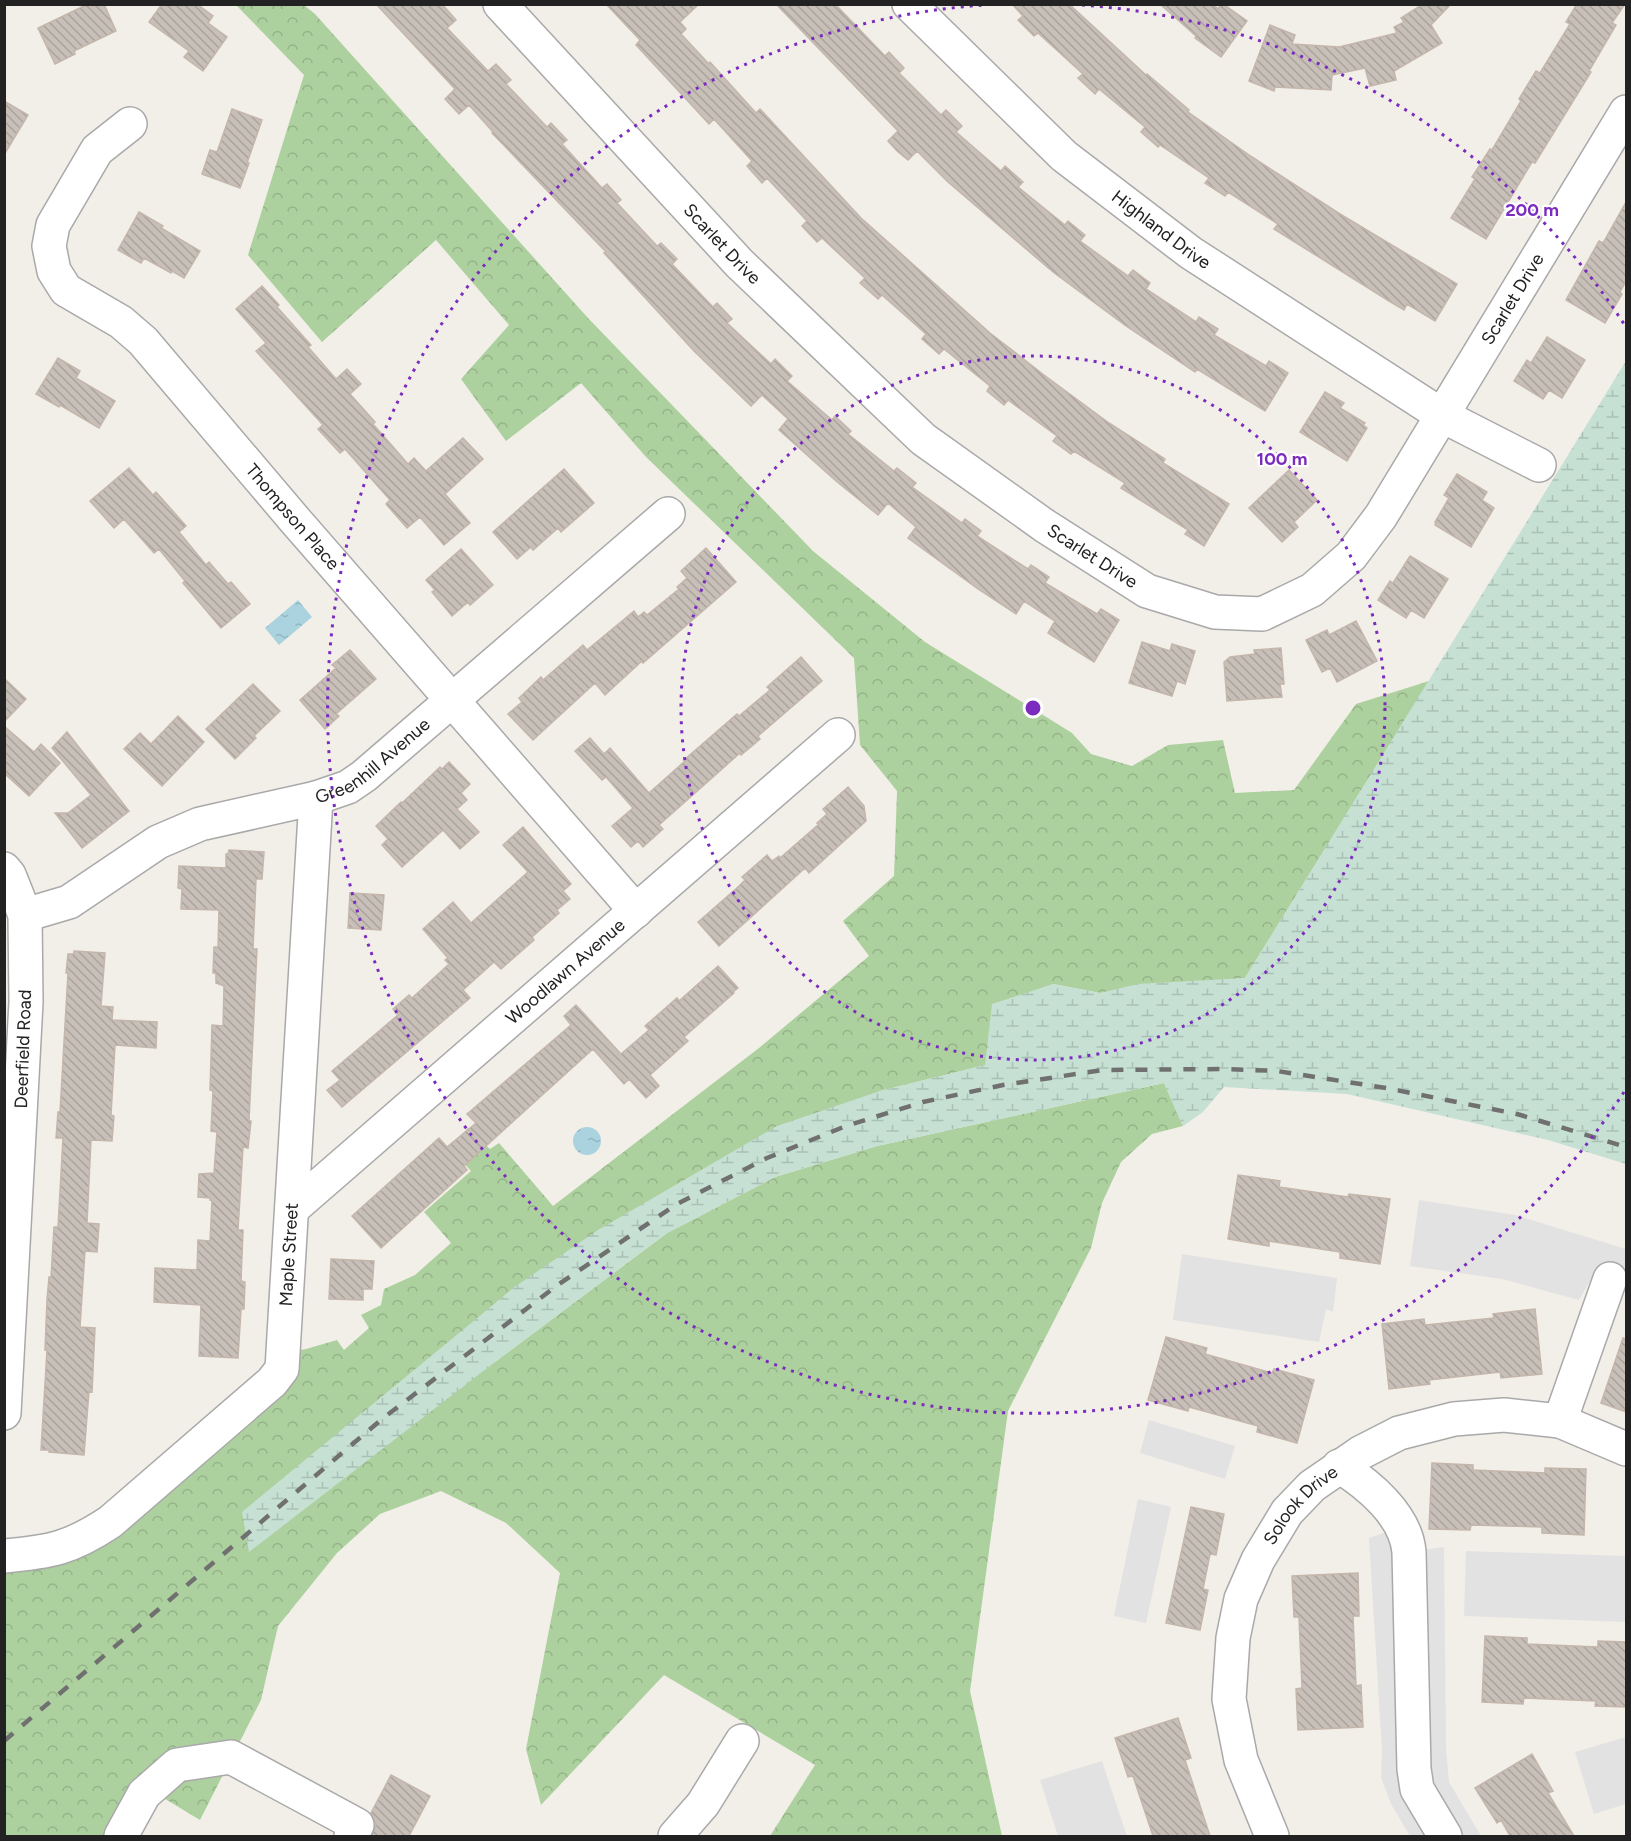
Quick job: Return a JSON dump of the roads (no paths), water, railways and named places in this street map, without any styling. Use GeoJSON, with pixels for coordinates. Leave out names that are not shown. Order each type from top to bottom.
{"type":"FeatureCollection","features":[{"type":"Feature","properties":{"kind":"street","name":"Scarlet Drive"},"geometry":{"type":"LineString","coordinates":[[500,4],[739,263],[923,439],[1045,526],[1147,591],[1215,612],[1262,614],[1312,590],[1351,556],[1381,516],[1443,416],[1626,112]]}},
{"type":"Feature","properties":{"kind":"street","name":"Highland Drive"},"geometry":{"type":"LineString","coordinates":[[909,4],[1073,163],[1191,253],[1443,416],[1539,465]]}},
{"type":"Feature","properties":{"kind":"street","name":"Thompson Place"},"geometry":{"type":"LineString","coordinates":[[130,124],[97,150],[53,225],[48,246],[54,271],[66,290],[122,322],[143,341],[636,911]]}},
{"type":"Feature","properties":{"kind":"street","name":"Greenhill Avenue"},"geometry":{"type":"LineString","coordinates":[[25,915],[69,902],[158,842],[200,824],[316,798],[348,787],[452,701],[668,514]]}},
{"type":"Feature","properties":{"kind":"street","name":"Woodlawn Avenue"},"geometry":{"type":"LineString","coordinates":[[292,1209],[838,735]]}},
{"type":"Feature","properties":{"kind":"street","name":"Maple Street"},"geometry":{"type":"LineString","coordinates":[[4,1557],[41,1553],[87,1538],[110,1522],[272,1382],[282,1369],[316,798]]}},
{"type":"Feature","properties":{"kind":"street","name":"Deerfield Road"},"geometry":{"type":"LineString","coordinates":[[4,869],[25,915],[27,1002],[4,1413]]}},
{"type":"Feature","properties":{"kind":"street"},"geometry":{"type":"LineString","coordinates":[[1560,1421],[1610,1279]]}},
{"type":"Feature","properties":{"kind":"street","name":"Solook Drive"},"geometry":{"type":"LineString","coordinates":[[1272,1836],[1241,1760],[1229,1699],[1233,1638],[1242,1599],[1258,1560],[1287,1512],[1312,1486],[1360,1453],[1399,1433],[1454,1419],[1504,1415],[1560,1421],[1626,1449]]}},
{"type":"Feature","properties":{"kind":"street"},"geometry":{"type":"LineString","coordinates":[[1339,1466],[1361,1480],[1388,1507],[1406,1536],[1409,1552],[1414,1769],[1417,1789],[1444,1836]]}},
{"type":"Feature","properties":{"kind":"street"},"geometry":{"type":"LineString","coordinates":[[675,1836],[703,1804],[742,1741]]}},
{"type":"Feature","properties":{"kind":"street"},"geometry":{"type":"LineString","coordinates":[[121,1836],[144,1794],[177,1765],[231,1757],[357,1825],[351,1836]]}},
{"type":"Feature","properties":{"kind":"water"},"geometry":{"type":"Polygon","coordinates":[[[298,600],[312,617],[279,645],[265,628],[298,600]]]}},
{"type":"Feature","properties":{"kind":"water"},"geometry":{"type":"Polygon","coordinates":[[[587,1127],[597,1131],[601,1141],[597,1151],[587,1155],[577,1151],[573,1141],[577,1131],[587,1127]]]}},
{"type":"Feature","properties":{"kind":"railway"},"geometry":{"type":"LineString","coordinates":[[4,1741],[382,1419],[559,1284],[677,1204],[767,1158],[846,1126],[923,1102],[1003,1085],[1103,1070],[1226,1069],[1277,1071],[1386,1088],[1517,1114],[1626,1147]]}}]}
